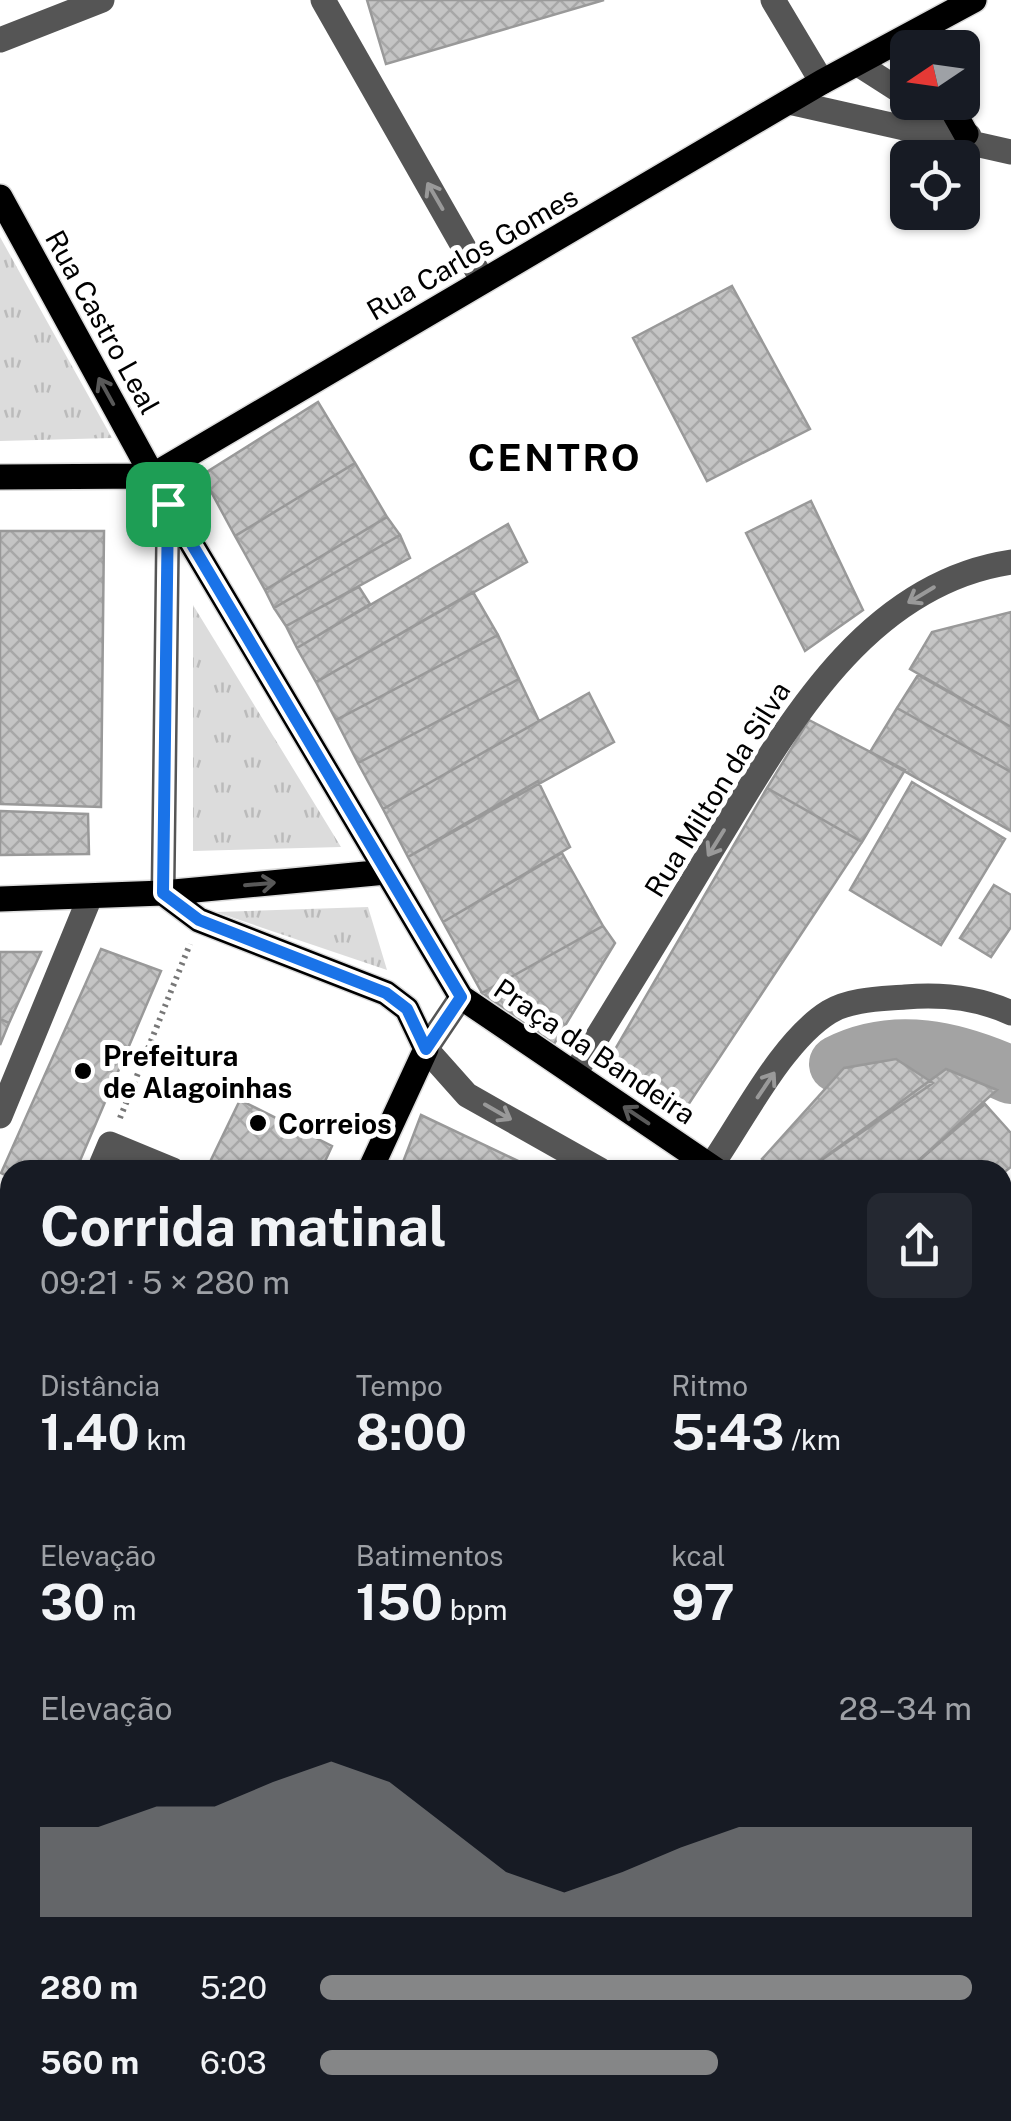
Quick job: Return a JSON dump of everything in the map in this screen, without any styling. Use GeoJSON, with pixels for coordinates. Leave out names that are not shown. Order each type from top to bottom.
{"type":"FeatureCollection","features":[{"type":"Feature","properties":{"kind":"main road","name":"Rua Carlos Gomes"},"geometry":{"type":"LineString","coordinates":[[936,30],[974,0]]}},
{"type":"Feature","properties":{"kind":"main road","name":"Rua Carlos Gomes"},"geometry":{"type":"LineString","coordinates":[[152,476],[822,82],[890,51]]}},
{"type":"Feature","properties":{"kind":"main road"},"geometry":{"type":"LineString","coordinates":[[965,120],[988,144]]}},
{"type":"Feature","properties":{"kind":"main road","name":"Rua Castro Leal"},"geometry":{"type":"LineString","coordinates":[[0,197],[152,476]]}},
{"type":"Feature","properties":{"kind":"main road"},"geometry":{"type":"LineString","coordinates":[[0,477],[152,476]]}},
{"type":"Feature","properties":{"kind":"main road","name":"Praça da Bandeira"},"geometry":{"type":"LineString","coordinates":[[152,476],[461,997],[702,1160]]}},
{"type":"Feature","properties":{"kind":"main road"},"geometry":{"type":"LineString","coordinates":[[0,898],[163,893],[386,872]]}},
{"type":"Feature","properties":{"kind":"main road"},"geometry":{"type":"LineString","coordinates":[[163,893],[199,920],[386,993],[407,1009],[426,1049],[375,1160]]}},
{"type":"Feature","properties":{"kind":"street"},"geometry":{"type":"LineString","coordinates":[[0,40],[102,0]]}},
{"type":"Feature","properties":{"kind":"street"},"geometry":{"type":"LineString","coordinates":[[323,0],[483,280]]}},
{"type":"Feature","properties":{"kind":"street"},"geometry":{"type":"LineString","coordinates":[[772,0],[822,82]]}},
{"type":"Feature","properties":{"kind":"street"},"geometry":{"type":"LineString","coordinates":[[858,64],[890,84]]}},
{"type":"Feature","properties":{"kind":"street"},"geometry":{"type":"LineString","coordinates":[[788,102],[988,144]]}},
{"type":"Feature","properties":{"kind":"street"},"geometry":{"type":"LineString","coordinates":[[947,120],[988,144]]}},
{"type":"Feature","properties":{"kind":"street"},"geometry":{"type":"LineString","coordinates":[[163,893],[168,504]]}},
{"type":"Feature","properties":{"kind":"street","name":"Rua Milton da Silva"},"geometry":{"type":"LineString","coordinates":[[575,1074],[786,728],[834,666],[911,600],[960,573],[1011,562]]}},
{"type":"Feature","properties":{"kind":"street"},"geometry":{"type":"LineString","coordinates":[[0,1116],[90,897]]}},
{"type":"Feature","properties":{"kind":"street"},"geometry":{"type":"LineString","coordinates":[[719,1160],[800,1037],[831,1011],[868,1000],[962,996],[1011,1013]]}},
{"type":"Feature","properties":{"kind":"street"},"geometry":{"type":"LineString","coordinates":[[461,997],[426,1049],[467,1095],[582,1160]]}},
{"type":"Feature","properties":{"kind":"street"},"geometry":{"type":"LineString","coordinates":[[103,1160],[110,1144],[149,1160]]}},
{"type":"Feature","properties":{"kind":"path"},"geometry":{"type":"LineString","coordinates":[[110,1144],[199,920]]}},
{"type":"Feature","properties":{"kind":"green space"},"geometry":{"type":"Polygon","coordinates":[[[0,237],[112,438],[0,441],[0,237]]]}},
{"type":"Feature","properties":{"kind":"green space"},"geometry":{"type":"Polygon","coordinates":[[[193,605],[341,847],[193,851],[193,605]]]}},
{"type":"Feature","properties":{"kind":"green space"},"geometry":{"type":"Polygon","coordinates":[[[368,907],[387,970],[216,912],[368,907]]]}},
{"type":"Feature","properties":{"kind":"building"},"geometry":{"type":"Polygon","coordinates":[[[367,0],[604,0],[386,64],[367,0]]]}},
{"type":"Feature","properties":{"kind":"building"},"geometry":{"type":"Polygon","coordinates":[[[732,286],[810,429],[707,481],[633,338],[732,286]]]}},
{"type":"Feature","properties":{"kind":"building"},"geometry":{"type":"Polygon","coordinates":[[[318,402],[355,463],[235,536],[202,475],[318,402]]]}},
{"type":"Feature","properties":{"kind":"building"},"geometry":{"type":"Polygon","coordinates":[[[355,463],[387,517],[265,590],[235,536],[355,463]]]}},
{"type":"Feature","properties":{"kind":"building"},"geometry":{"type":"Polygon","coordinates":[[[811,501],[863,610],[805,651],[746,533],[811,501]]]}},
{"type":"Feature","properties":{"kind":"building"},"geometry":{"type":"Polygon","coordinates":[[[387,517],[400,535],[274,608],[265,590],[387,517]]]}},
{"type":"Feature","properties":{"kind":"building"},"geometry":{"type":"Polygon","coordinates":[[[508,524],[527,562],[316,682],[297,648],[508,524]]]}},
{"type":"Feature","properties":{"kind":"building"},"geometry":{"type":"Polygon","coordinates":[[[0,531],[104,531],[101,807],[0,804],[0,531]]]}},
{"type":"Feature","properties":{"kind":"building"},"geometry":{"type":"Polygon","coordinates":[[[400,535],[410,558],[286,626],[274,608],[400,535]]]}},
{"type":"Feature","properties":{"kind":"building"},"geometry":{"type":"Polygon","coordinates":[[[359,587],[370,604],[297,648],[286,626],[359,587]]]}},
{"type":"Feature","properties":{"kind":"building"},"geometry":{"type":"Polygon","coordinates":[[[473,592],[498,635],[336,720],[316,682],[473,592]]]}},
{"type":"Feature","properties":{"kind":"building"},"geometry":{"type":"Polygon","coordinates":[[[1011,612],[1011,727],[910,669],[932,632],[1011,612]]]}},
{"type":"Feature","properties":{"kind":"building"},"geometry":{"type":"Polygon","coordinates":[[[498,635],[519,679],[358,763],[336,720],[498,635]]]}},
{"type":"Feature","properties":{"kind":"building"},"geometry":{"type":"Polygon","coordinates":[[[918,675],[1011,727],[1011,772],[897,708],[918,675]]]}},
{"type":"Feature","properties":{"kind":"building"},"geometry":{"type":"Polygon","coordinates":[[[519,679],[539,721],[383,809],[358,763],[519,679]]]}},
{"type":"Feature","properties":{"kind":"building"},"geometry":{"type":"Polygon","coordinates":[[[589,693],[614,742],[408,857],[383,809],[589,693]]]}},
{"type":"Feature","properties":{"kind":"building"},"geometry":{"type":"Polygon","coordinates":[[[897,708],[1011,772],[1011,831],[870,752],[897,708]]]}},
{"type":"Feature","properties":{"kind":"building"},"geometry":{"type":"Polygon","coordinates":[[[809,720],[905,770],[862,842],[767,788],[809,720]]]}},
{"type":"Feature","properties":{"kind":"building"},"geometry":{"type":"Polygon","coordinates":[[[538,781],[570,847],[443,922],[408,857],[538,781]]]}},
{"type":"Feature","properties":{"kind":"building"},"geometry":{"type":"Polygon","coordinates":[[[912,782],[1005,839],[941,945],[850,890],[912,782]]]}},
{"type":"Feature","properties":{"kind":"building"},"geometry":{"type":"Polygon","coordinates":[[[767,788],[862,842],[686,1108],[610,1058],[767,788]]]}},
{"type":"Feature","properties":{"kind":"building"},"geometry":{"type":"Polygon","coordinates":[[[0,811],[88,814],[89,854],[0,855],[0,811]]]}},
{"type":"Feature","properties":{"kind":"building"},"geometry":{"type":"Polygon","coordinates":[[[562,853],[603,926],[482,993],[443,922],[562,853]]]}},
{"type":"Feature","properties":{"kind":"building"},"geometry":{"type":"Polygon","coordinates":[[[994,885],[1011,895],[1011,927],[991,957],[960,938],[994,885]]]}},
{"type":"Feature","properties":{"kind":"building"},"geometry":{"type":"Polygon","coordinates":[[[603,926],[615,943],[554,1044],[482,993],[603,926]]]}},
{"type":"Feature","properties":{"kind":"building","name":"Prefeitura de Alagoinhas"},"geometry":{"type":"Polygon","coordinates":[[[101,949],[161,971],[80,1160],[7,1160],[101,949]]]}},
{"type":"Feature","properties":{"kind":"building"},"geometry":{"type":"Polygon","coordinates":[[[0,952],[41,952],[9,1023],[0,1019],[0,952]]]}},
{"type":"Feature","properties":{"kind":"building"},"geometry":{"type":"Polygon","coordinates":[[[0,1019],[9,1023],[0,1045],[0,1019]]]}},
{"type":"Feature","properties":{"kind":"building"},"geometry":{"type":"Polygon","coordinates":[[[896,1059],[933,1083],[821,1160],[763,1160],[762,1159],[844,1068],[896,1059]]]}},
{"type":"Feature","properties":{"kind":"building"},"geometry":{"type":"Polygon","coordinates":[[[946,1069],[997,1090],[919,1160],[821,1160],[946,1069]]]}},
{"type":"Feature","properties":{"kind":"building","name":"Correios"},"geometry":{"type":"Polygon","coordinates":[[[240,1100],[332,1146],[326,1160],[211,1160],[240,1100]]]}},
{"type":"Feature","properties":{"kind":"building"},"geometry":{"type":"Polygon","coordinates":[[[985,1104],[1011,1133],[1011,1160],[920,1160],[985,1104]]]}},
{"type":"Feature","properties":{"kind":"building"},"geometry":{"type":"Polygon","coordinates":[[[421,1115],[516,1160],[404,1160],[421,1115]]]}},
{"type":"Feature","properties":{"kind":"waterway"},"geometry":{"type":"LineString","coordinates":[[838,1064],[881,1050],[925,1049],[1011,1075]]}},
{"type":"Feature","properties":{"kind":"place","name":"Prefeitura de Alagoinhas"},"geometry":{"type":"Point","coordinates":[83,1071]}},
{"type":"Feature","properties":{"kind":"place","name":"Correios"},"geometry":{"type":"Point","coordinates":[258,1123]}},
{"type":"Feature","properties":{"kind":"district","name":"CENTRO"},"geometry":{"type":"Point","coordinates":[555,457]}},
{"type":"Feature","properties":{"kind":"route"},"geometry":{"type":"LineString","coordinates":[[168,504],[461,997],[426,1049],[407,1009],[386,993],[199,920],[163,893],[168,504]]}}]}
